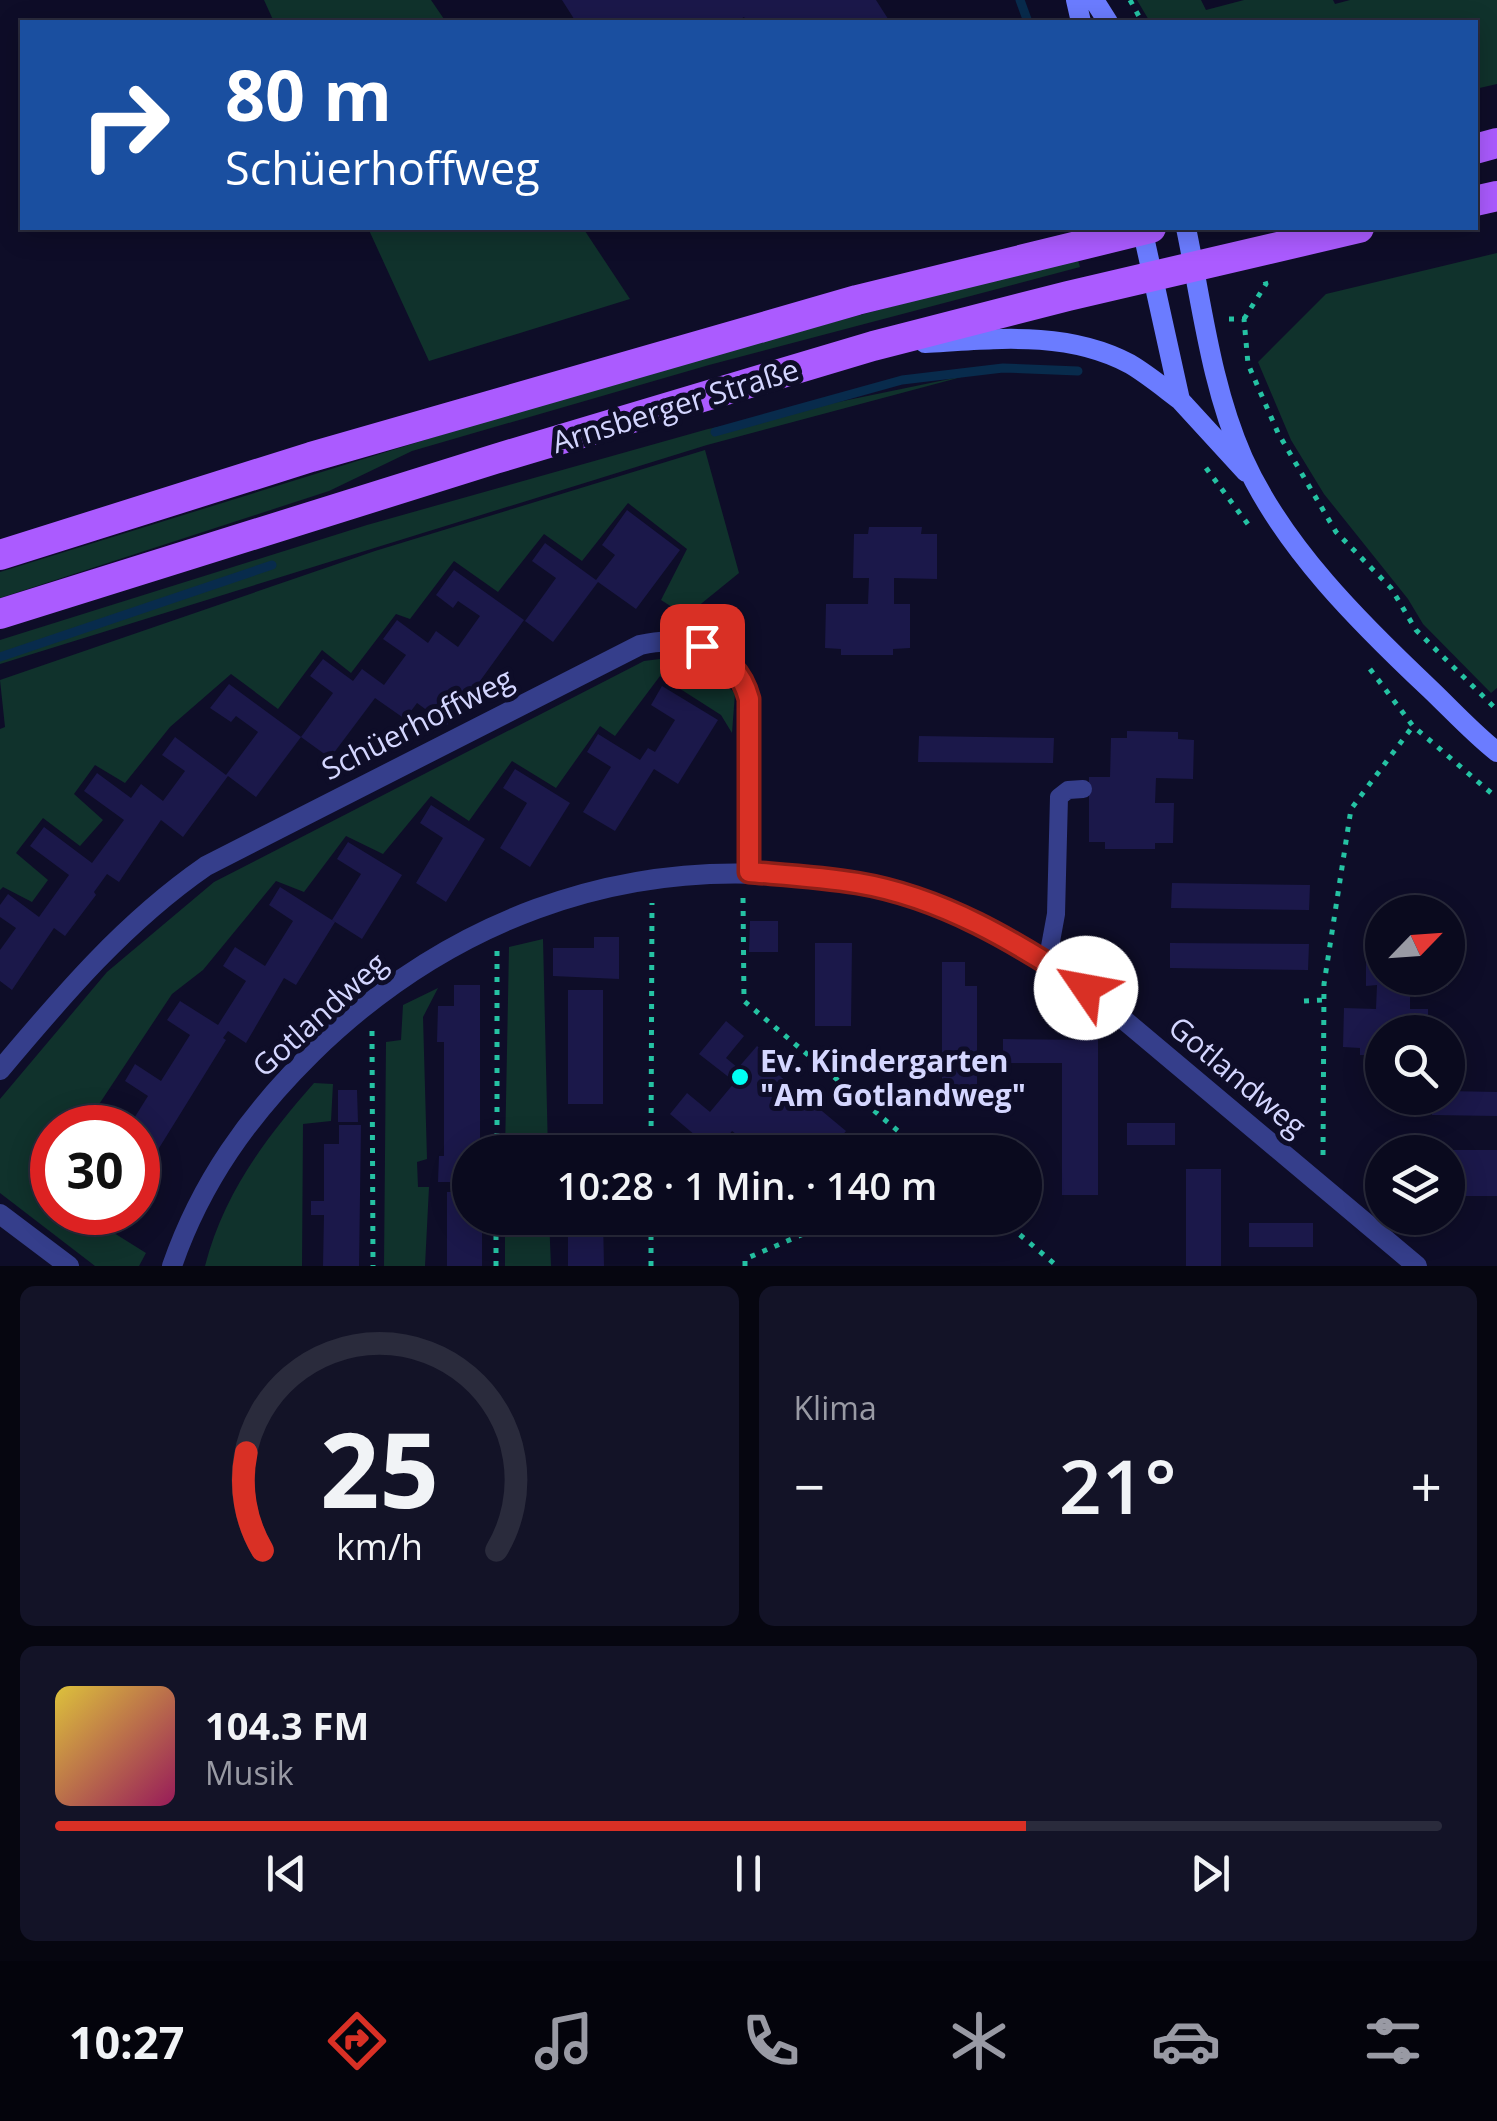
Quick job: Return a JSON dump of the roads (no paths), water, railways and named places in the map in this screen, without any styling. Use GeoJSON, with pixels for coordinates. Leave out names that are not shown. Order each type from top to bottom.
{"type":"FeatureCollection","features":[{"type":"Feature","properties":{"kind":"main road","name":"Arnsberger Straße"},"geometry":{"type":"LineString","coordinates":[[0,555],[311,457],[856,300],[1137,230]]}},
{"type":"Feature","properties":{"kind":"main road"},"geometry":{"type":"LineString","coordinates":[[1145,230],[1180,400]]}},
{"type":"Feature","properties":{"kind":"main road"},"geometry":{"type":"LineString","coordinates":[[1186,230],[1224,400],[1254,481]]}},
{"type":"Feature","properties":{"kind":"main road","name":"Arnsberger Straße"},"geometry":{"type":"LineString","coordinates":[[0,614],[494,459],[874,346],[1350,230]]}},
{"type":"Feature","properties":{"kind":"main road"},"geometry":{"type":"LineString","coordinates":[[874,346],[1011,338],[1075,344],[1129,364],[1180,400],[1254,481],[1290,534],[1352,611],[1497,752]]}},
{"type":"Feature","properties":{"kind":"street","name":"Schüerhoffweg"},"geometry":{"type":"LineString","coordinates":[[0,1070],[109,946],[159,900],[206,866],[640,645],[669,640],[702,646],[730,664],[745,684],[749,699],[749,872]]}},
{"type":"Feature","properties":{"kind":"street","name":"Gotlandweg"},"geometry":{"type":"LineString","coordinates":[[172,1266],[221,1160],[246,1126],[298,1068],[372,998],[439,952],[584,893],[650,880],[749,872],[860,883],[978,922],[1086,988],[1417,1266]]}},
{"type":"Feature","properties":{"kind":"street"},"geometry":{"type":"LineString","coordinates":[[0,1214],[70,1266]]}},
{"type":"Feature","properties":{"kind":"lane"},"geometry":{"type":"LineString","coordinates":[[1047,963],[1056,914],[1059,797],[1068,790],[1084,790]]}},
{"type":"Feature","properties":{"kind":"waterway"},"geometry":{"type":"LineString","coordinates":[[1020,0],[1027,20]]}},
{"type":"Feature","properties":{"kind":"waterway"},"geometry":{"type":"LineString","coordinates":[[715,432],[902,380],[1003,368],[1078,371]]}},
{"type":"Feature","properties":{"kind":"waterway"},"geometry":{"type":"LineString","coordinates":[[0,657],[272,565]]}},
{"type":"Feature","properties":{"kind":"place","name":"Ev. Kindergarten \"Am Gotlandweg\""},"geometry":{"type":"Point","coordinates":[740,1077]}}]}
